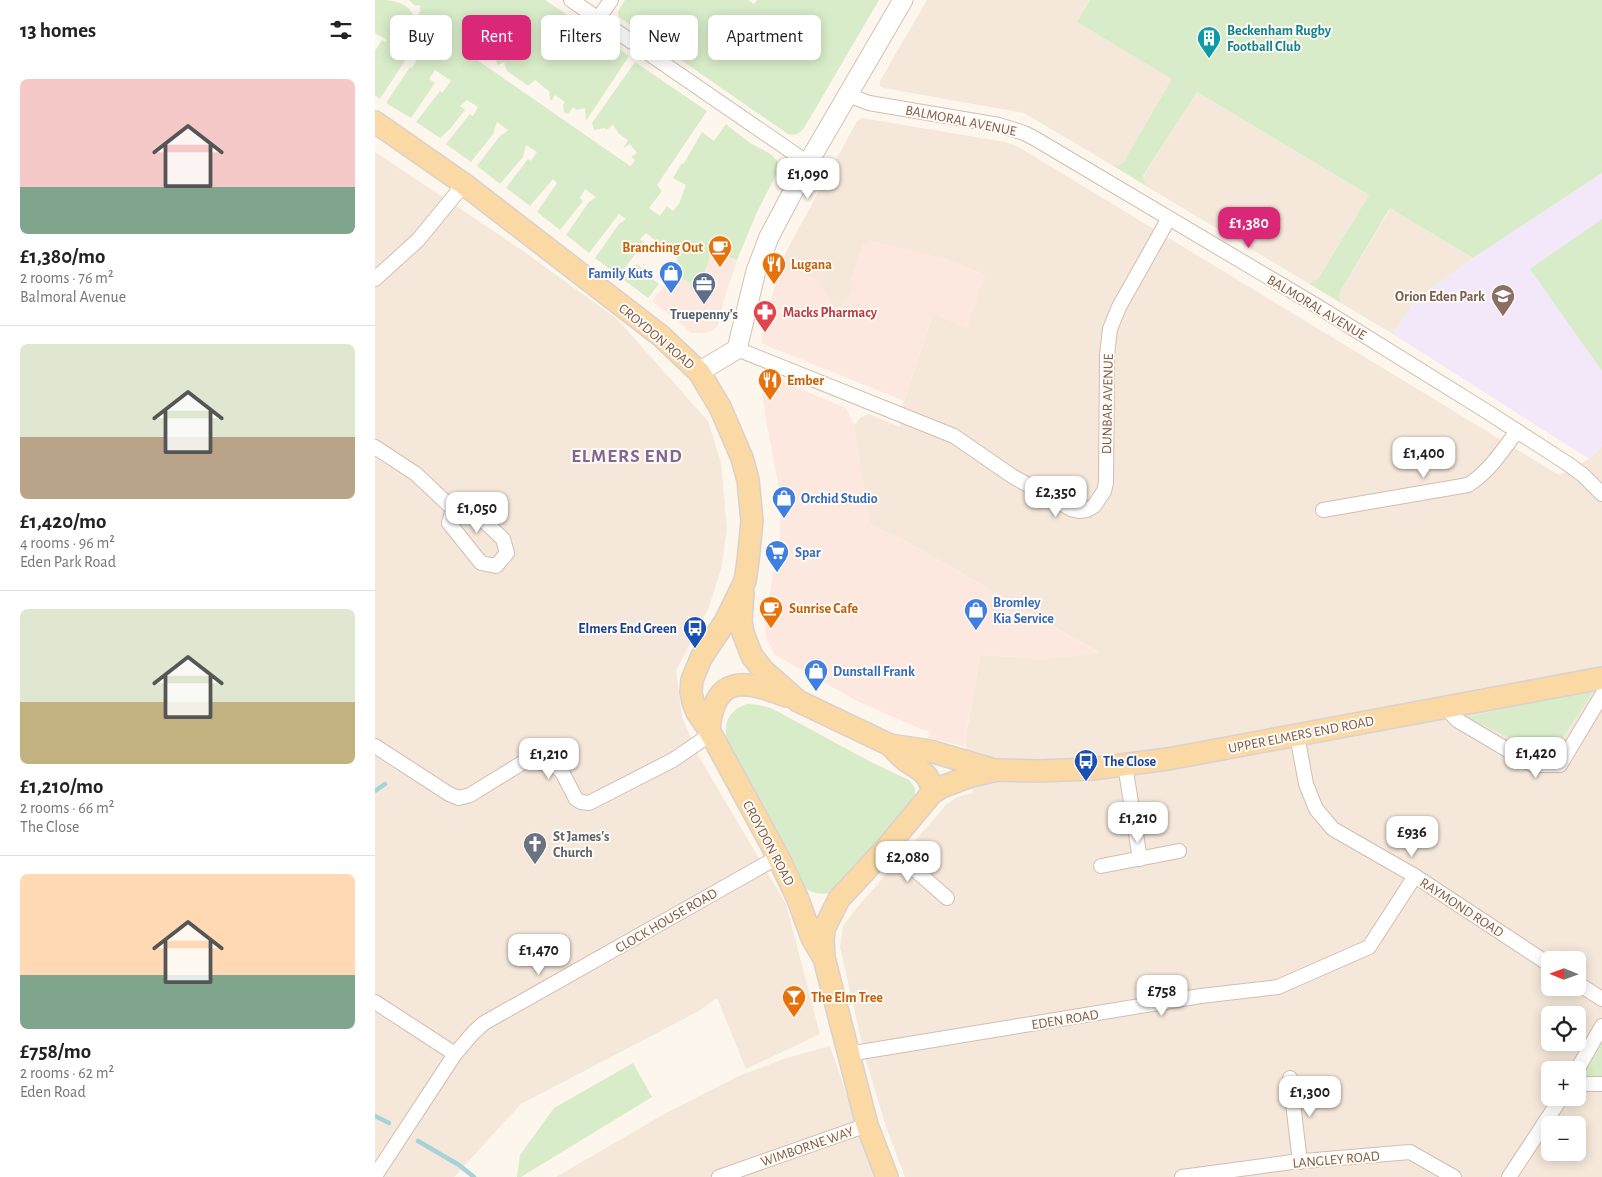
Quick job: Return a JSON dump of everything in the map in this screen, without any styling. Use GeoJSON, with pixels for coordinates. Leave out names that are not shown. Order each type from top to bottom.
{"type":"FeatureCollection","features":[{"type":"Feature","properties":{"kind":"main road","name":"CROYDON ROAD"},"geometry":{"type":"LineString","coordinates":[[375,122],[464,184],[661,336],[699,372],[727,420],[742,458],[748,480],[751,521],[749,561],[745,581],[730,614],[701,658],[691,692],[697,712],[710,732],[778,857],[797,897],[812,938],[824,958]]}},
{"type":"Feature","properties":{"kind":"main road"},"geometry":{"type":"LineString","coordinates":[[745,581],[741,620],[747,645],[752,656],[763,670],[798,701]]}},
{"type":"Feature","properties":{"kind":"main road","name":"UPPER ELMERS END ROAD"},"geometry":{"type":"LineString","coordinates":[[997,770],[1092,769],[1168,759],[1602,678]]}},
{"type":"Feature","properties":{"kind":"main road"},"geometry":{"type":"LineString","coordinates":[[710,732],[710,716],[718,696],[736,685],[748,684],[798,701],[890,745],[905,760],[925,759],[997,770]]}},
{"type":"Feature","properties":{"kind":"main road"},"geometry":{"type":"LineString","coordinates":[[925,759],[932,794],[942,787],[971,776],[997,770]]}},
{"type":"Feature","properties":{"kind":"main road","name":"CROYDON ROAD"},"geometry":{"type":"LineString","coordinates":[[887,1177],[867,1125],[848,1054],[824,958],[824,929],[839,899],[888,846],[932,794]]}},
{"type":"Feature","properties":{"kind":"main road"},"geometry":{"type":"LineString","coordinates":[[797,897],[807,903],[818,906],[827,905],[839,899]]}},
{"type":"Feature","properties":{"kind":"street"},"geometry":{"type":"LineString","coordinates":[[571,0],[592,15]]}},
{"type":"Feature","properties":{"kind":"street"},"geometry":{"type":"LineString","coordinates":[[601,15],[611,0]]}},
{"type":"Feature","properties":{"kind":"street"},"geometry":{"type":"LineString","coordinates":[[699,372],[737,349],[759,258],[808,163],[903,0]]}},
{"type":"Feature","properties":{"kind":"street"},"geometry":{"type":"LineString","coordinates":[[620,34],[808,163]]}},
{"type":"Feature","properties":{"kind":"street","name":"BALMORAL AVENUE"},"geometry":{"type":"LineString","coordinates":[[848,94],[869,103],[999,125],[1025,133],[1317,306],[1569,464],[1602,494]]}},
{"type":"Feature","properties":{"kind":"street"},"geometry":{"type":"LineString","coordinates":[[375,279],[417,240],[464,184]]}},
{"type":"Feature","properties":{"kind":"street","name":"DUNBAR AVENUE"},"geometry":{"type":"LineString","coordinates":[[737,349],[954,436],[1011,476],[1062,505],[1079,511],[1087,510],[1094,506],[1099,499],[1106,483],[1107,355],[1110,329],[1119,307],[1169,218]]}},
{"type":"Feature","properties":{"kind":"street"},"geometry":{"type":"LineString","coordinates":[[1323,510],[1468,485],[1491,466],[1517,432]]}},
{"type":"Feature","properties":{"kind":"street"},"geometry":{"type":"LineString","coordinates":[[375,447],[416,474],[453,509]]}},
{"type":"Feature","properties":{"kind":"street"},"geometry":{"type":"LineString","coordinates":[[468,506],[503,540],[507,553],[496,566],[481,563],[449,523],[453,509],[468,506]]}},
{"type":"Feature","properties":{"kind":"street"},"geometry":{"type":"LineString","coordinates":[[1445,707],[1457,720],[1533,765],[1560,765],[1602,695]]}},
{"type":"Feature","properties":{"kind":"street"},"geometry":{"type":"LineString","coordinates":[[375,746],[449,794],[459,798],[470,795],[523,763],[533,761],[555,766],[562,772],[576,799],[589,803],[673,760],[710,732]]}},
{"type":"Feature","properties":{"kind":"street","name":"RAYMOND ROAD"},"geometry":{"type":"LineString","coordinates":[[1297,735],[1307,784],[1316,809],[1333,829],[1415,876],[1541,959]]}},
{"type":"Feature","properties":{"kind":"street"},"geometry":{"type":"LineString","coordinates":[[1125,765],[1141,858]]}},
{"type":"Feature","properties":{"kind":"street"},"geometry":{"type":"LineString","coordinates":[[888,846],[947,898]]}},
{"type":"Feature","properties":{"kind":"street"},"geometry":{"type":"LineString","coordinates":[[1101,866],[1179,851]]}},
{"type":"Feature","properties":{"kind":"street","name":"CLOCK HOUSE ROAD"},"geometry":{"type":"LineString","coordinates":[[375,1176],[462,1044],[484,1023],[778,857]]}},
{"type":"Feature","properties":{"kind":"street","name":"EDEN ROAD"},"geometry":{"type":"LineString","coordinates":[[848,1054],[1191,998],[1278,987],[1369,947],[1415,876]]}},
{"type":"Feature","properties":{"kind":"street"},"geometry":{"type":"LineString","coordinates":[[1586,989],[1602,999]]}},
{"type":"Feature","properties":{"kind":"street"},"geometry":{"type":"LineString","coordinates":[[375,1002],[455,1054]]}},
{"type":"Feature","properties":{"kind":"street"},"geometry":{"type":"LineString","coordinates":[[1582,1061],[1602,1026]]}},
{"type":"Feature","properties":{"kind":"street"},"geometry":{"type":"LineString","coordinates":[[1290,1078],[1300,1162]]}},
{"type":"Feature","properties":{"kind":"street"},"geometry":{"type":"LineString","coordinates":[[1586,1084],[1602,1084]]}},
{"type":"Feature","properties":{"kind":"street"},"geometry":{"type":"LineString","coordinates":[[1509,1177],[1556,1106]]}},
{"type":"Feature","properties":{"kind":"street","name":"WIMBORNE WAY"},"geometry":{"type":"LineString","coordinates":[[719,1177],[867,1125]]}},
{"type":"Feature","properties":{"kind":"street","name":"LANGLEY ROAD"},"geometry":{"type":"LineString","coordinates":[[1182,1177],[1300,1162],[1410,1152],[1454,1177]]}},
{"type":"Feature","properties":{"kind":"shaded area"},"geometry":{"type":"Polygon","coordinates":[[[927,0],[1090,0],[1077,22],[1173,79],[1123,163],[1117,166],[1112,165],[1024,113],[880,86],[880,81],[927,0]]]}},
{"type":"Feature","properties":{"kind":"shaded area"},"geometry":{"type":"Polygon","coordinates":[[[1197,92],[1369,195],[1318,279],[1308,283],[1146,186],[1143,177],[1197,92]]]}},
{"type":"Feature","properties":{"kind":"shaded area"},"geometry":{"type":"Polygon","coordinates":[[[862,118],[1005,142],[1017,146],[1559,475],[1589,459],[1602,446],[1602,1177],[905,1177],[886,1127],[865,1057],[840,947],[843,926],[946,805],[957,797],[973,793],[965,742],[980,655],[1046,659],[1098,652],[904,540],[869,524],[854,425],[861,417],[869,414],[900,427],[904,401],[933,314],[985,275],[946,259],[864,244],[850,284],[853,286],[849,300],[842,308],[835,307],[820,285],[821,281],[780,267],[787,250],[857,121],[862,118]]]}},
{"type":"Feature","properties":{"kind":"shaded area"},"geometry":{"type":"Polygon","coordinates":[[[375,152],[523,251],[617,319],[708,421],[721,463],[727,529],[721,569],[709,607],[676,671],[682,717],[699,757],[786,904],[820,1034],[746,1069],[717,998],[697,1012],[521,1104],[454,1177],[375,1177],[375,152]]]}},
{"type":"Feature","properties":{"kind":"shaded area","name":"Orion Eden Park"},"geometry":{"type":"Polygon","coordinates":[[[1602,173],[1602,446],[1589,459],[1393,334],[1416,300],[1473,258],[1602,173]]]}},
{"type":"Feature","properties":{"kind":"shaded area"},"geometry":{"type":"Polygon","coordinates":[[[1391,208],[1473,258],[1416,300],[1393,334],[1341,303],[1339,297],[1341,290],[1391,208]]]}},
{"type":"Feature","properties":{"kind":"shaded area"},"geometry":{"type":"Polygon","coordinates":[[[869,240],[946,259],[985,275],[967,328],[933,314],[904,401],[761,343],[780,267],[821,281],[820,285],[835,307],[842,308],[845,299],[849,299],[853,286],[850,284],[863,244],[867,244],[869,240]]]}},
{"type":"Feature","properties":{"kind":"shaded area"},"geometry":{"type":"Polygon","coordinates":[[[695,245],[737,260],[718,325],[712,331],[703,333],[692,333],[652,301],[695,245]]]}},
{"type":"Feature","properties":{"kind":"shaded area"},"geometry":{"type":"Polygon","coordinates":[[[760,372],[846,408],[854,425],[869,524],[904,540],[1099,653],[1046,659],[980,655],[964,746],[928,738],[930,731],[921,729],[859,702],[775,655],[766,638],[764,620],[780,541],[781,499],[765,415],[760,372]]]}},
{"type":"Feature","properties":{"kind":"shaded area"},"geometry":{"type":"Polygon","coordinates":[[[830,1046],[875,1177],[556,1177],[666,1113],[739,1076],[786,1058],[830,1046]]]}},
{"type":"Feature","properties":{"kind":"green space"},"geometry":{"type":"Polygon","coordinates":[[[375,0],[397,2],[403,4],[411,11],[413,15],[390,15],[390,60],[405,60],[380,99],[375,95],[375,51],[382,40],[386,42],[387,40],[375,33],[375,0]]]}},
{"type":"Feature","properties":{"kind":"green space"},"geometry":{"type":"Polygon","coordinates":[[[409,0],[545,0],[568,15],[541,15],[541,60],[620,60],[620,50],[629,56],[586,121],[585,108],[577,110],[573,107],[568,114],[564,112],[563,105],[565,102],[555,95],[551,101],[550,92],[535,80],[527,85],[507,71],[504,62],[498,65],[495,60],[531,60],[531,15],[462,15],[462,60],[477,60],[630,166],[635,161],[631,157],[637,153],[630,144],[624,148],[628,140],[619,134],[613,125],[606,130],[605,128],[594,130],[592,123],[635,62],[707,111],[657,185],[662,191],[649,208],[660,216],[667,206],[673,211],[679,204],[686,185],[673,178],[702,132],[714,141],[726,124],[749,142],[775,158],[780,167],[757,212],[737,260],[712,251],[697,293],[691,290],[690,283],[669,272],[678,259],[670,253],[673,248],[669,245],[666,249],[646,233],[640,239],[644,242],[619,276],[595,258],[619,224],[626,219],[619,214],[589,253],[566,235],[589,202],[596,197],[585,189],[580,198],[583,201],[560,230],[537,212],[557,183],[553,179],[530,206],[506,188],[528,159],[531,161],[537,152],[526,145],[523,157],[500,184],[477,166],[499,137],[508,130],[497,122],[493,134],[471,162],[446,144],[470,114],[473,116],[478,107],[467,100],[460,106],[465,110],[440,138],[416,122],[440,91],[442,93],[451,81],[435,70],[429,79],[435,83],[411,118],[386,103],[410,67],[412,68],[416,60],[452,60],[452,15],[418,15],[420,12],[420,5],[415,6],[409,0]]]}},
{"type":"Feature","properties":{"kind":"green space"},"geometry":{"type":"Polygon","coordinates":[[[625,0],[748,0],[754,4],[757,0],[879,0],[804,128],[795,135],[788,134],[681,60],[698,60],[698,15],[630,15],[630,25],[620,18],[618,11],[625,0]]]}},
{"type":"Feature","properties":{"kind":"green space"},"geometry":{"type":"Polygon","coordinates":[[[1090,0],[1602,0],[1602,173],[1473,258],[1390,208],[1341,290],[1339,297],[1341,303],[1308,283],[1318,279],[1369,195],[1197,92],[1143,176],[1146,186],[1112,165],[1117,166],[1123,163],[1172,79],[1077,22],[1090,0]]]}},
{"type":"Feature","properties":{"kind":"green space"},"geometry":{"type":"Polygon","coordinates":[[[1602,219],[1602,371],[1530,269],[1602,219]]]}},
{"type":"Feature","properties":{"kind":"green space"},"geometry":{"type":"Polygon","coordinates":[[[636,264],[659,284],[648,298],[624,280],[636,264]]]}},
{"type":"Feature","properties":{"kind":"green space"},"geometry":{"type":"Polygon","coordinates":[[[1595,689],[1555,749],[1537,751],[1467,717],[1595,689]]]}},
{"type":"Feature","properties":{"kind":"green space"},"geometry":{"type":"Polygon","coordinates":[[[747,704],[771,708],[871,762],[909,780],[915,788],[915,805],[835,892],[815,893],[799,882],[727,744],[726,725],[728,719],[740,707],[747,704]]]}},
{"type":"Feature","properties":{"kind":"green space"},"geometry":{"type":"Polygon","coordinates":[[[1602,1026],[1602,1084],[1586,1084],[1586,1061],[1582,1061],[1602,1026]]]}},
{"type":"Feature","properties":{"kind":"green space"},"geometry":{"type":"Polygon","coordinates":[[[633,1063],[652,1097],[521,1177],[517,1177],[520,1155],[554,1108],[633,1063]]]}},
{"type":"Feature","properties":{"kind":"waterway"},"geometry":{"type":"LineString","coordinates":[[375,791],[385,784]]}},
{"type":"Feature","properties":{"kind":"waterway"},"geometry":{"type":"LineString","coordinates":[[375,1116],[389,1123]]}},
{"type":"Feature","properties":{"kind":"waterway"},"geometry":{"type":"LineString","coordinates":[[418,1141],[459,1165],[474,1177]]}},
{"type":"Feature","properties":{"kind":"place","name":"Beckenham Rugby Football Club"},"geometry":{"type":"Point","coordinates":[1209,59]}},
{"type":"Feature","properties":{"kind":"place","name":"Branching Out"},"geometry":{"type":"Point","coordinates":[720,268]}},
{"type":"Feature","properties":{"kind":"place","name":"Lugana"},"geometry":{"type":"Point","coordinates":[774,285]}},
{"type":"Feature","properties":{"kind":"place","name":"Family Kuts"},"geometry":{"type":"Point","coordinates":[671,294]}},
{"type":"Feature","properties":{"kind":"place","name":"Truepenny's"},"geometry":{"type":"Point","coordinates":[704,305]}},
{"type":"Feature","properties":{"kind":"place","name":"Orion Eden Park"},"geometry":{"type":"Point","coordinates":[1503,317]}},
{"type":"Feature","properties":{"kind":"place","name":"Macks Pharmacy"},"geometry":{"type":"Point","coordinates":[765,333]}},
{"type":"Feature","properties":{"kind":"place","name":"Ember"},"geometry":{"type":"Point","coordinates":[770,401]}},
{"type":"Feature","properties":{"kind":"place","name":"Orchid Studio"},"geometry":{"type":"Point","coordinates":[784,519]}},
{"type":"Feature","properties":{"kind":"place","name":"Spar"},"geometry":{"type":"Point","coordinates":[777,573]}},
{"type":"Feature","properties":{"kind":"place","name":"Sunrise Cafe"},"geometry":{"type":"Point","coordinates":[771,629]}},
{"type":"Feature","properties":{"kind":"place","name":"Bromley Kia Service"},"geometry":{"type":"Point","coordinates":[976,631]}},
{"type":"Feature","properties":{"kind":"place","name":"Elmers End Green"},"geometry":{"type":"Point","coordinates":[695,649]}},
{"type":"Feature","properties":{"kind":"place","name":"Dunstall Frank"},"geometry":{"type":"Point","coordinates":[816,692]}},
{"type":"Feature","properties":{"kind":"place","name":"The Close"},"geometry":{"type":"Point","coordinates":[1086,782]}},
{"type":"Feature","properties":{"kind":"place","name":"St James's Church"},"geometry":{"type":"Point","coordinates":[535,865]}},
{"type":"Feature","properties":{"kind":"place","name":"The Elm Tree"},"geometry":{"type":"Point","coordinates":[794,1018]}},
{"type":"Feature","properties":{"kind":"district","name":"ELMERS END"},"geometry":{"type":"Point","coordinates":[627,455]}}]}
